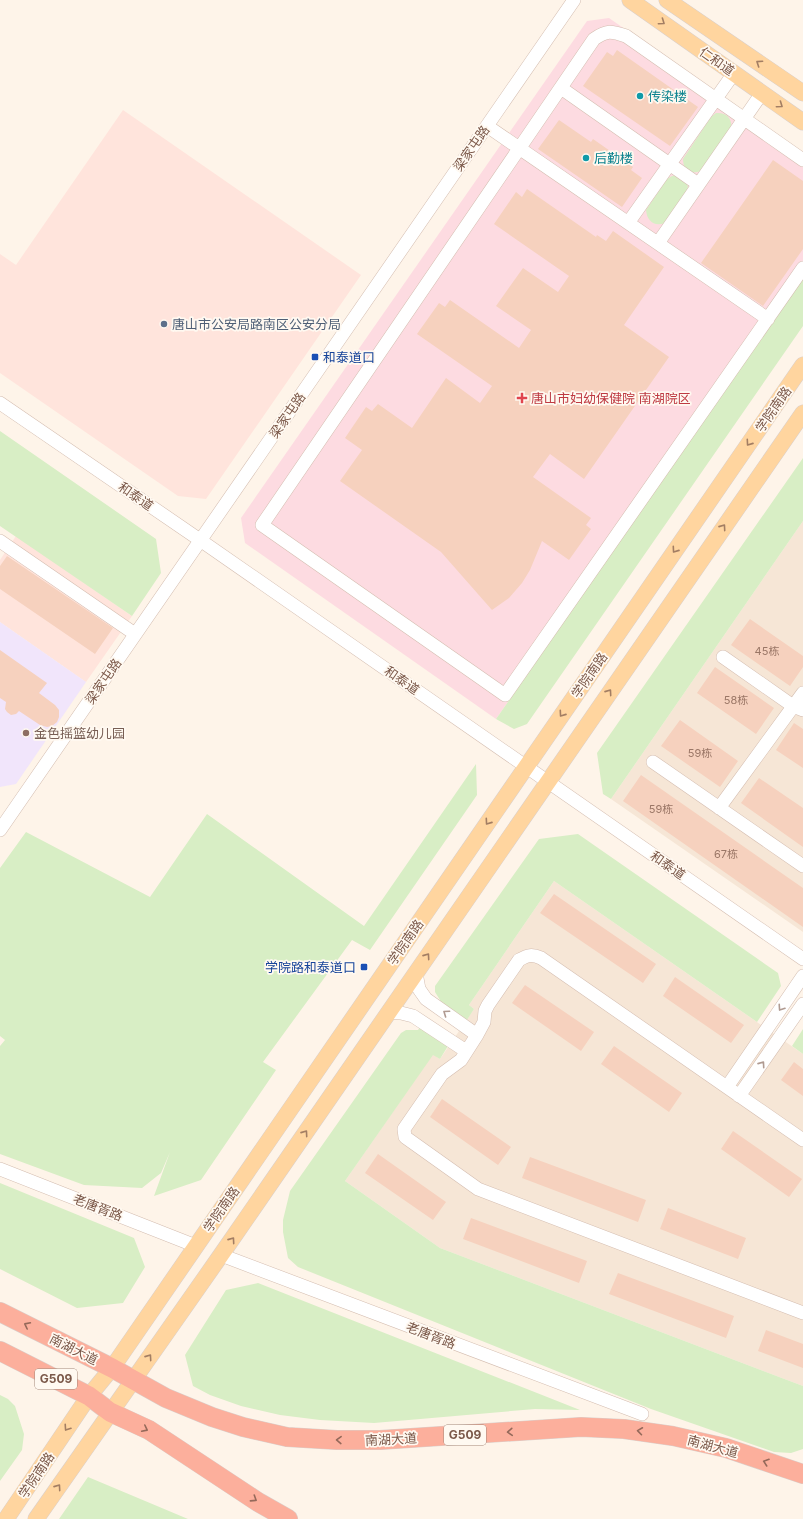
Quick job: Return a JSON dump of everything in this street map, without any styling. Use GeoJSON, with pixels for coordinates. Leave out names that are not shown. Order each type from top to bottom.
{"type":"FeatureCollection","features":[{"type":"Feature","properties":{"kind":"highway","name":"南湖大道"},"geometry":{"type":"LineString","coordinates":[[0,1312],[112,1368],[166,1398],[212,1417],[243,1427],[287,1436],[337,1440],[380,1440],[581,1427],[624,1429],[673,1436],[726,1448],[803,1474]]}},
{"type":"Feature","properties":{"kind":"highway","name":"G509"},"geometry":{"type":"LineString","coordinates":[[0,1351],[89,1396],[110,1412],[149,1430],[258,1502],[288,1519]]}},
{"type":"Feature","properties":{"kind":"main road","name":"仁和道"},"geometry":{"type":"LineString","coordinates":[[630,0],[803,122]]}},
{"type":"Feature","properties":{"kind":"main road","name":"仁和道"},"geometry":{"type":"LineString","coordinates":[[667,0],[803,93]]}},
{"type":"Feature","properties":{"kind":"main road","name":"学院南路"},"geometry":{"type":"LineString","coordinates":[[6,1519],[89,1396],[112,1368],[803,364]]}},
{"type":"Feature","properties":{"kind":"main road","name":"学院南路"},"geometry":{"type":"LineString","coordinates":[[36,1519],[221,1255],[803,413]]}},
{"type":"Feature","properties":{"kind":"street","name":"梁家屯路"},"geometry":{"type":"LineString","coordinates":[[0,829],[5,813],[135,634],[574,0]]}},
{"type":"Feature","properties":{"kind":"street"},"geometry":{"type":"LineString","coordinates":[[803,160],[626,36],[615,32],[604,32],[594,39],[262,525],[505,695],[803,268]]}},
{"type":"Feature","properties":{"kind":"street"},"geometry":{"type":"LineString","coordinates":[[628,223],[734,73]]}},
{"type":"Feature","properties":{"kind":"street"},"geometry":{"type":"LineString","coordinates":[[561,88],[698,184]]}},
{"type":"Feature","properties":{"kind":"street"},"geometry":{"type":"LineString","coordinates":[[658,243],[762,93]]}},
{"type":"Feature","properties":{"kind":"street"},"geometry":{"type":"LineString","coordinates":[[487,126],[768,319]]}},
{"type":"Feature","properties":{"kind":"street","name":"和泰道"},"geometry":{"type":"LineString","coordinates":[[0,403],[801,956]]}},
{"type":"Feature","properties":{"kind":"street"},"geometry":{"type":"LineString","coordinates":[[0,541],[135,634]]}},
{"type":"Feature","properties":{"kind":"street"},"geometry":{"type":"LineString","coordinates":[[723,657],[798,708]]}},
{"type":"Feature","properties":{"kind":"street"},"geometry":{"type":"LineString","coordinates":[[719,808],[798,708],[803,693]]}},
{"type":"Feature","properties":{"kind":"street"},"geometry":{"type":"LineString","coordinates":[[653,762],[803,866]]}},
{"type":"Feature","properties":{"kind":"street"},"geometry":{"type":"LineString","coordinates":[[803,1140],[541,958],[532,954],[519,960],[488,1005],[484,1022],[461,1060],[442,1074],[404,1129],[405,1137],[478,1189],[803,1313]]}},
{"type":"Feature","properties":{"kind":"street"},"geometry":{"type":"LineString","coordinates":[[416,973],[419,989],[426,999],[477,1035]]}},
{"type":"Feature","properties":{"kind":"street"},"geometry":{"type":"LineString","coordinates":[[727,1087],[803,976]]}},
{"type":"Feature","properties":{"kind":"street"},"geometry":{"type":"LineString","coordinates":[[739,1096],[803,1004]]}},
{"type":"Feature","properties":{"kind":"street"},"geometry":{"type":"LineString","coordinates":[[388,1012],[413,1016],[466,1051]]}},
{"type":"Feature","properties":{"kind":"street","name":"老唐胥路"},"geometry":{"type":"LineString","coordinates":[[0,1169],[196,1246]]}},
{"type":"Feature","properties":{"kind":"street","name":"老唐胥路"},"geometry":{"type":"LineString","coordinates":[[221,1255],[642,1414]]}},
{"type":"Feature","properties":{"kind":"shaded area","name":"唐山市妇幼保健院 南湖院区"},"geometry":{"type":"Polygon","coordinates":[[[609,18],[803,153],[803,278],[496,719],[245,543],[241,518],[587,21],[609,18]]]}},
{"type":"Feature","properties":{"kind":"shaded area","name":"唐山市公安局路南区公安分局"},"geometry":{"type":"Polygon","coordinates":[[[123,110],[361,275],[206,499],[178,496],[0,373],[0,254],[16,265],[123,110]]]}},
{"type":"Feature","properties":{"kind":"shaded area"},"geometry":{"type":"Polygon","coordinates":[[[803,521],[803,932],[611,799],[803,521]]]}},
{"type":"Feature","properties":{"kind":"shaded area"},"geometry":{"type":"Polygon","coordinates":[[[16,536],[132,616],[86,682],[0,622],[0,560],[16,536]]]}},
{"type":"Feature","properties":{"kind":"shaded area","name":"金色摇篮幼儿园"},"geometry":{"type":"Polygon","coordinates":[[[0,622],[86,682],[16,784],[0,787],[0,622]]]}},
{"type":"Feature","properties":{"kind":"shaded area"},"geometry":{"type":"Polygon","coordinates":[[[554,881],[803,1054],[803,1386],[440,1248],[345,1181],[433,1054],[440,1059],[474,1009],[469,1005],[554,881]]]}},
{"type":"Feature","properties":{"kind":"green space"},"geometry":{"type":"Polygon","coordinates":[[[716,113],[726,115],[728,117],[731,123],[731,130],[701,171],[690,172],[684,166],[683,159],[711,117],[716,113]]]}},
{"type":"Feature","properties":{"kind":"green space"},"geometry":{"type":"Polygon","coordinates":[[[677,175],[686,181],[688,187],[686,192],[665,223],[654,224],[648,217],[646,210],[667,179],[677,175]]]}},
{"type":"Feature","properties":{"kind":"green space"},"geometry":{"type":"Polygon","coordinates":[[[803,278],[803,326],[527,724],[514,729],[496,719],[803,278]]]}},
{"type":"Feature","properties":{"kind":"green space"},"geometry":{"type":"Polygon","coordinates":[[[0,431],[156,539],[161,573],[132,616],[0,526],[0,431]]]}},
{"type":"Feature","properties":{"kind":"green space"},"geometry":{"type":"Polygon","coordinates":[[[803,458],[803,521],[611,799],[603,794],[597,753],[803,458]]]}},
{"type":"Feature","properties":{"kind":"green space"},"geometry":{"type":"Polygon","coordinates":[[[476,764],[477,795],[370,950],[352,940],[263,1062],[276,1070],[201,1180],[154,1196],[170,1152],[161,1173],[142,1188],[84,1185],[0,1154],[0,1046],[5,1040],[0,1036],[0,868],[26,832],[150,897],[207,814],[364,926],[476,764]]]}},
{"type":"Feature","properties":{"kind":"green space"},"geometry":{"type":"Polygon","coordinates":[[[578,834],[778,973],[781,986],[757,1022],[554,881],[469,1005],[474,1009],[465,1023],[438,1004],[440,1000],[435,992],[435,986],[539,839],[578,834]]]}},
{"type":"Feature","properties":{"kind":"green space"},"geometry":{"type":"Polygon","coordinates":[[[420,1027],[448,1046],[440,1059],[433,1055],[345,1181],[440,1248],[803,1386],[803,1449],[791,1453],[774,1452],[651,1409],[298,1267],[288,1258],[283,1232],[283,1220],[290,1191],[401,1033],[406,1030],[418,1030],[420,1027]]]}},
{"type":"Feature","properties":{"kind":"green space"},"geometry":{"type":"Polygon","coordinates":[[[803,1029],[803,1054],[792,1046],[803,1029]]]}},
{"type":"Feature","properties":{"kind":"green space"},"geometry":{"type":"Polygon","coordinates":[[[0,1183],[134,1238],[145,1267],[123,1303],[77,1308],[0,1269],[0,1183]]]}},
{"type":"Feature","properties":{"kind":"green space"},"geometry":{"type":"Polygon","coordinates":[[[258,1283],[580,1410],[535,1409],[374,1423],[320,1420],[280,1415],[241,1406],[210,1395],[193,1386],[185,1355],[226,1290],[258,1283]]]}},
{"type":"Feature","properties":{"kind":"green space"},"geometry":{"type":"Polygon","coordinates":[[[0,1395],[8,1399],[15,1406],[24,1434],[22,1450],[0,1481],[0,1395]]]}},
{"type":"Feature","properties":{"kind":"green space"},"geometry":{"type":"Polygon","coordinates":[[[88,1477],[188,1519],[59,1519],[88,1477]]]}},
{"type":"Feature","properties":{"kind":"building","name":"传染楼"},"geometry":{"type":"Polygon","coordinates":[[[617,50],[698,107],[670,146],[583,86],[607,52],[613,56],[617,50]]]}},
{"type":"Feature","properties":{"kind":"building","name":"后勤楼"},"geometry":{"type":"Polygon","coordinates":[[[559,120],[591,142],[593,139],[633,167],[631,170],[642,178],[622,207],[538,149],[559,120]]]}},
{"type":"Feature","properties":{"kind":"building"},"geometry":{"type":"Polygon","coordinates":[[[773,160],[803,181],[803,249],[763,306],[701,263],[773,160]]]}},
{"type":"Feature","properties":{"kind":"building"},"geometry":{"type":"Polygon","coordinates":[[[527,189],[596,237],[597,235],[606,241],[613,231],[664,267],[624,325],[669,357],[584,479],[550,454],[533,477],[591,518],[586,525],[591,529],[569,560],[542,541],[530,570],[522,583],[509,598],[492,610],[441,552],[340,481],[362,450],[345,438],[366,407],[372,411],[378,404],[412,428],[446,378],[480,403],[492,386],[417,334],[439,303],[445,307],[450,300],[519,348],[531,330],[496,306],[523,268],[558,292],[569,276],[494,224],[516,192],[522,197],[527,189]]]}},
{"type":"Feature","properties":{"kind":"building"},"geometry":{"type":"Polygon","coordinates":[[[7,556],[113,628],[95,654],[0,589],[0,566],[7,556]]]}},
{"type":"Feature","properties":{"kind":"building"},"geometry":{"type":"Polygon","coordinates":[[[750,619],[803,656],[803,667],[790,686],[731,645],[750,619]]]}},
{"type":"Feature","properties":{"kind":"building"},"geometry":{"type":"Polygon","coordinates":[[[0,650],[47,683],[39,693],[55,705],[59,710],[57,722],[52,726],[47,727],[40,725],[19,711],[16,714],[11,715],[7,712],[5,709],[6,702],[0,698],[0,650]]]}},
{"type":"Feature","properties":{"kind":"building"},"geometry":{"type":"Polygon","coordinates":[[[715,667],[774,708],[756,734],[697,693],[715,667]]]}},
{"type":"Feature","properties":{"kind":"building"},"geometry":{"type":"Polygon","coordinates":[[[680,720],[738,761],[720,787],[661,746],[680,720]]]}},
{"type":"Feature","properties":{"kind":"building"},"geometry":{"type":"Polygon","coordinates":[[[794,723],[803,729],[803,768],[776,750],[794,723]]]}},
{"type":"Feature","properties":{"kind":"building"},"geometry":{"type":"Polygon","coordinates":[[[641,775],[803,888],[803,927],[623,801],[641,775]]]}},
{"type":"Feature","properties":{"kind":"building"},"geometry":{"type":"Polygon","coordinates":[[[759,778],[803,808],[803,847],[741,803],[759,778]]]}},
{"type":"Feature","properties":{"kind":"building"},"geometry":{"type":"Polygon","coordinates":[[[554,894],[656,964],[643,983],[540,913],[554,894]]]}},
{"type":"Feature","properties":{"kind":"building"},"geometry":{"type":"Polygon","coordinates":[[[675,977],[744,1025],[731,1043],[663,996],[675,977]]]}},
{"type":"Feature","properties":{"kind":"building"},"geometry":{"type":"Polygon","coordinates":[[[525,985],[594,1032],[581,1051],[512,1003],[525,985]]]}},
{"type":"Feature","properties":{"kind":"building"},"geometry":{"type":"Polygon","coordinates":[[[614,1046],[682,1093],[669,1112],[601,1064],[614,1046]]]}},
{"type":"Feature","properties":{"kind":"building"},"geometry":{"type":"Polygon","coordinates":[[[794,1062],[803,1069],[803,1096],[781,1080],[794,1062]]]}},
{"type":"Feature","properties":{"kind":"building"},"geometry":{"type":"Polygon","coordinates":[[[442,1099],[511,1147],[498,1165],[430,1117],[442,1099]]]}},
{"type":"Feature","properties":{"kind":"building"},"geometry":{"type":"Polygon","coordinates":[[[733,1131],[802,1179],[789,1197],[721,1149],[733,1131]]]}},
{"type":"Feature","properties":{"kind":"building"},"geometry":{"type":"Polygon","coordinates":[[[378,1154],[446,1202],[433,1220],[365,1173],[378,1154]]]}},
{"type":"Feature","properties":{"kind":"building"},"geometry":{"type":"Polygon","coordinates":[[[530,1157],[646,1200],[638,1222],[522,1178],[530,1157]]]}},
{"type":"Feature","properties":{"kind":"building"},"geometry":{"type":"Polygon","coordinates":[[[668,1208],[746,1238],[738,1259],[660,1229],[668,1208]]]}},
{"type":"Feature","properties":{"kind":"building"},"geometry":{"type":"Polygon","coordinates":[[[471,1218],[587,1261],[579,1283],[463,1239],[471,1218]]]}},
{"type":"Feature","properties":{"kind":"building"},"geometry":{"type":"Polygon","coordinates":[[[618,1273],[734,1316],[726,1338],[609,1294],[618,1273]]]}},
{"type":"Feature","properties":{"kind":"building"},"geometry":{"type":"Polygon","coordinates":[[[766,1330],[803,1344],[803,1368],[758,1351],[766,1330]]]}},
{"type":"Feature","properties":{"kind":"place","name":"传染楼"},"geometry":{"type":"Point","coordinates":[640,96]}},
{"type":"Feature","properties":{"kind":"place","name":"后勤楼"},"geometry":{"type":"Point","coordinates":[586,158]}},
{"type":"Feature","properties":{"kind":"place","name":"唐山市公安局路南区公安分局"},"geometry":{"type":"Point","coordinates":[164,324]}},
{"type":"Feature","properties":{"kind":"place","name":"和泰道口"},"geometry":{"type":"Point","coordinates":[315,357]}},
{"type":"Feature","properties":{"kind":"place","name":"唐山市妇幼保健院 南湖院区"},"geometry":{"type":"Point","coordinates":[522,398]}},
{"type":"Feature","properties":{"kind":"place","name":"金色摇篮幼儿园"},"geometry":{"type":"Point","coordinates":[26,733]}},
{"type":"Feature","properties":{"kind":"place","name":"学院路和泰道口"},"geometry":{"type":"Point","coordinates":[364,967]}}]}
